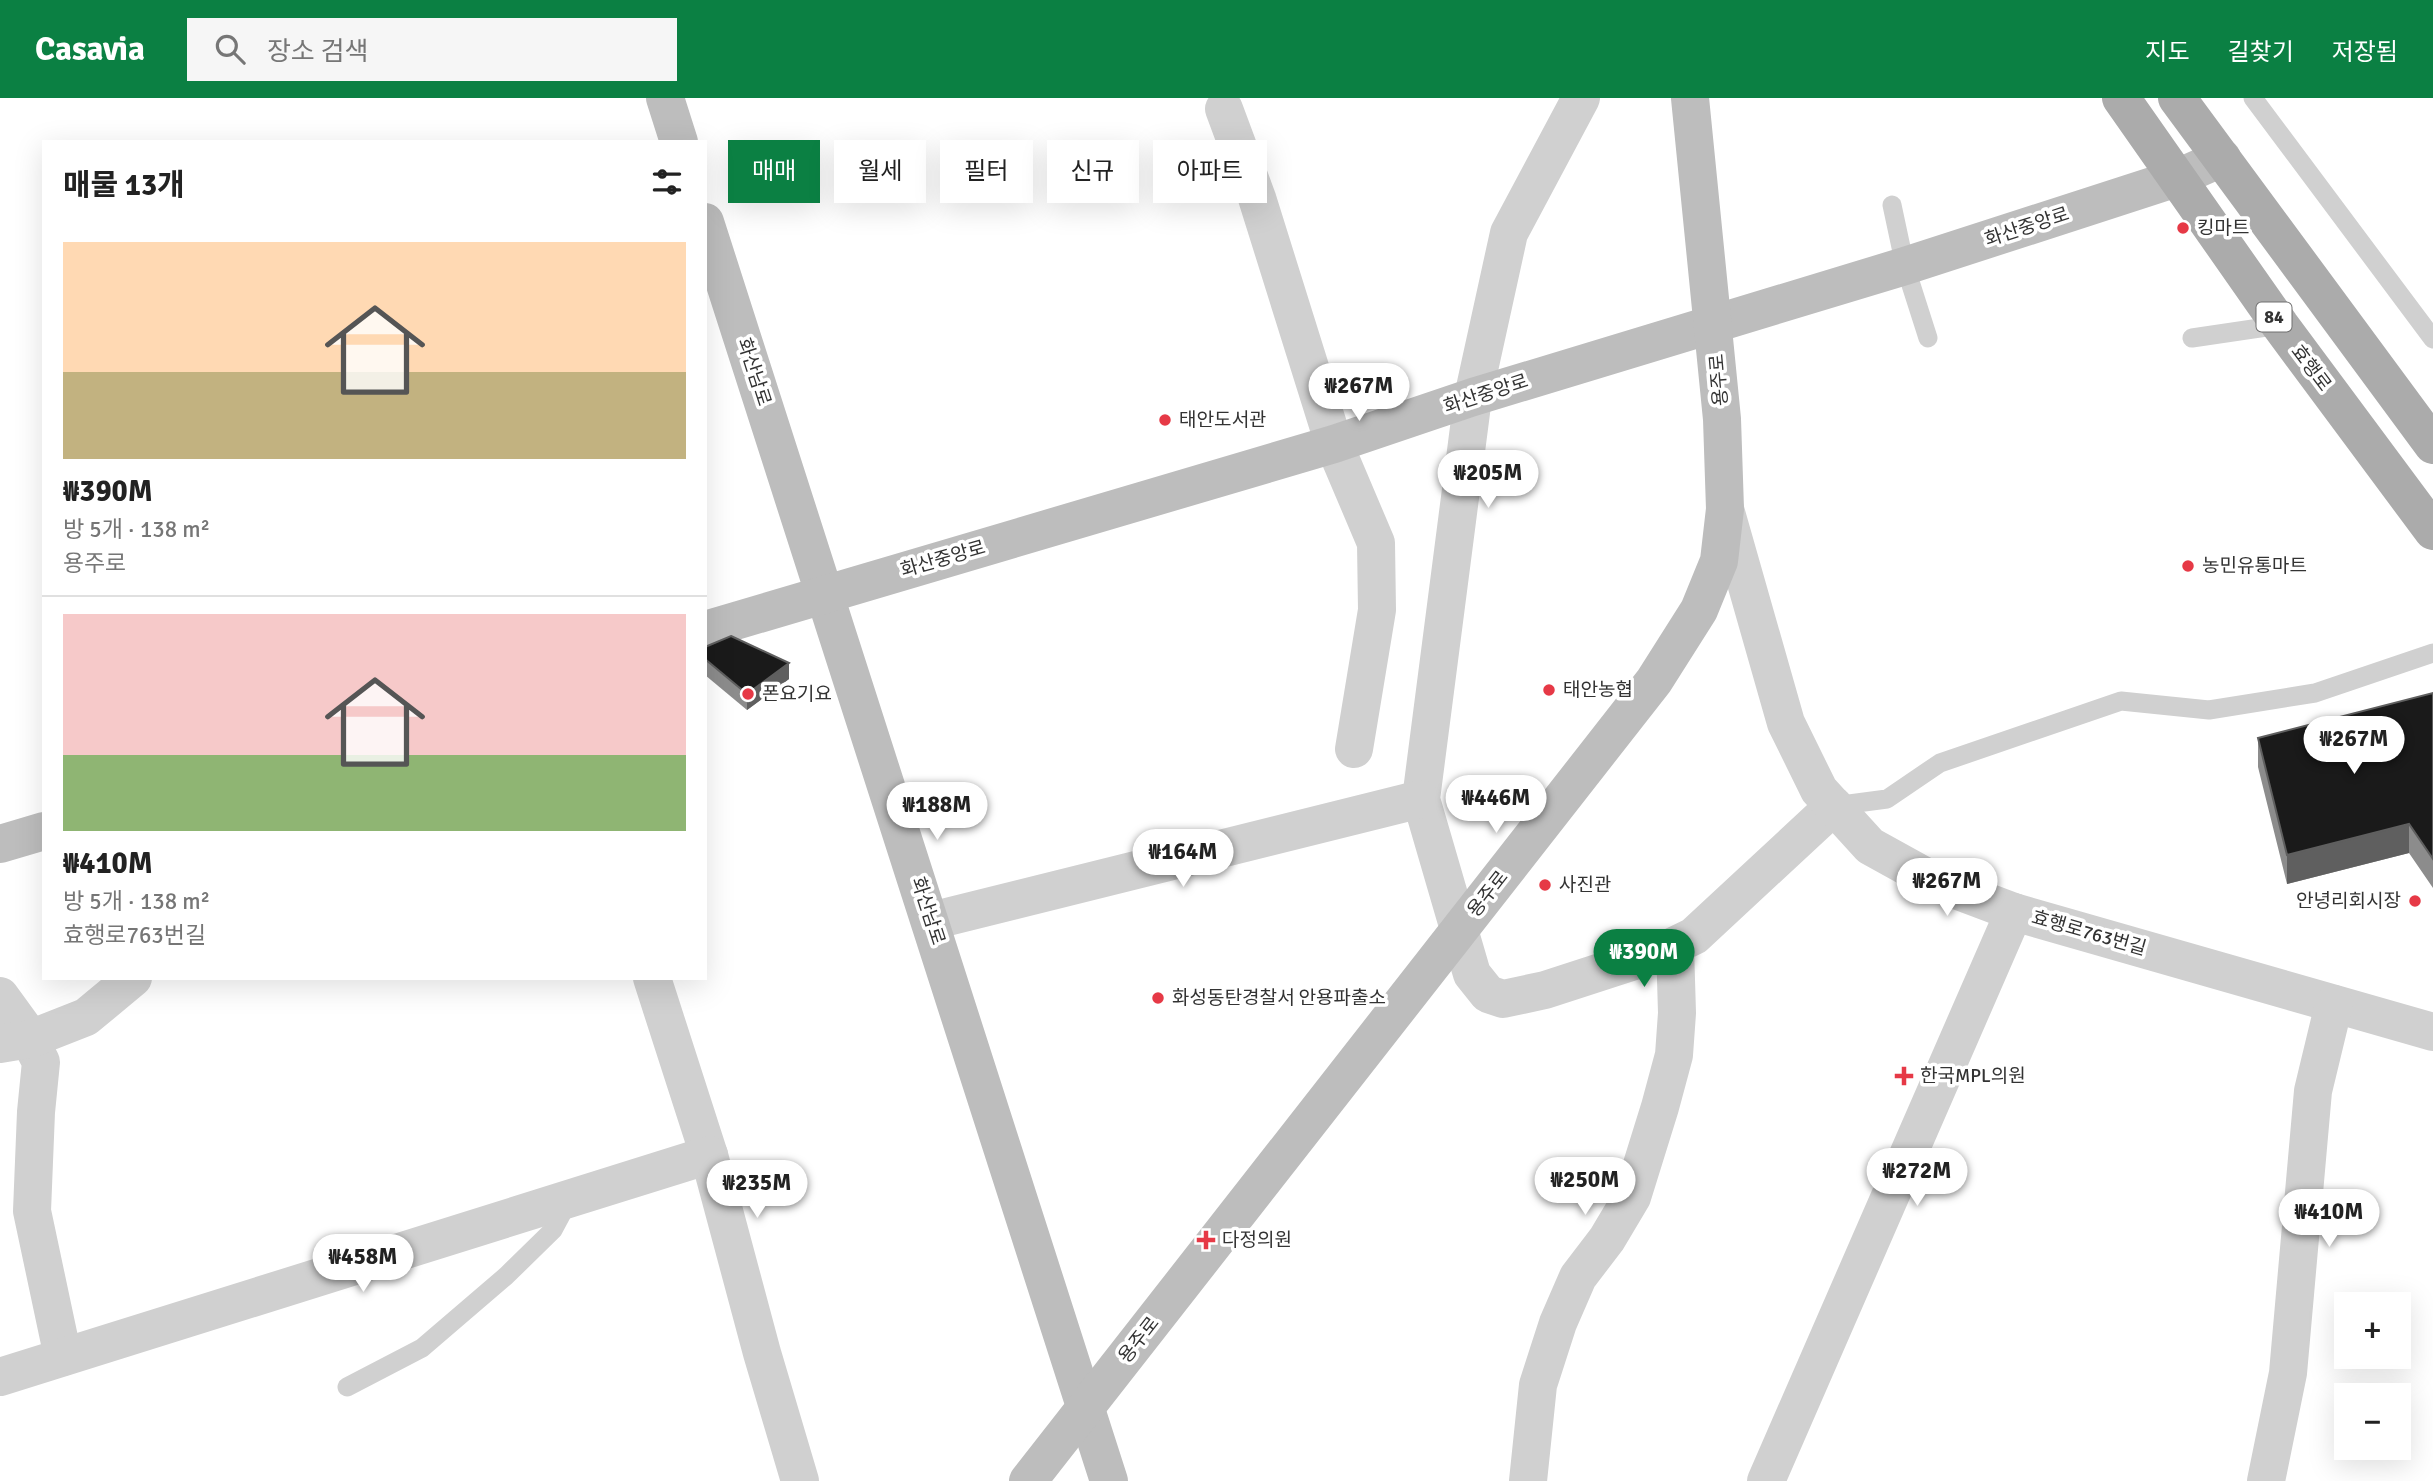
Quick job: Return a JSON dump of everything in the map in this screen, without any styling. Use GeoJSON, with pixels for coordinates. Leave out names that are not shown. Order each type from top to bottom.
{"type":"FeatureCollection","features":[{"type":"Feature","properties":{"kind":"main road","name":"효행로"},"geometry":{"type":"LineString","coordinates":[[2121,98],[2280,325],[2433,531]]}},
{"type":"Feature","properties":{"kind":"main road"},"geometry":{"type":"LineString","coordinates":[[2177,98],[2433,445]]}},
{"type":"Feature","properties":{"kind":"street"},"geometry":{"type":"LineString","coordinates":[[665,98],[678,140]]}},
{"type":"Feature","properties":{"kind":"street"},"geometry":{"type":"LineString","coordinates":[[1581,98],[1509,233],[1473,397],[1421,799],[1472,974],[1488,994],[1503,999],[1545,990],[1675,946],[1694,936],[1834,806]]}},
{"type":"Feature","properties":{"kind":"street","name":"용주로"},"geometry":{"type":"LineString","coordinates":[[1028,1481],[1654,681],[1699,610],[1719,561],[1725,509],[1722,419],[1714,324],[1690,98]]}},
{"type":"Feature","properties":{"kind":"street"},"geometry":{"type":"LineString","coordinates":[[1224,109],[1257,198],[1334,444],[1376,544],[1377,610],[1354,749]]}},
{"type":"Feature","properties":{"kind":"street","name":"화산중앙로"},"geometry":{"type":"LineString","coordinates":[[707,629],[1334,444],[1473,397],[1905,266],[2177,178],[2222,158]]}},
{"type":"Feature","properties":{"kind":"street","name":"화산남로"},"geometry":{"type":"LineString","coordinates":[[707,228],[1110,1481]]}},
{"type":"Feature","properties":{"kind":"street","name":"효행로763번길"},"geometry":{"type":"LineString","coordinates":[[1725,509],[1786,723],[1819,790],[1870,846],[1937,883],[2014,912],[2433,1032]]}},
{"type":"Feature","properties":{"kind":"street"},"geometry":{"type":"LineString","coordinates":[[931,921],[1421,799]]}},
{"type":"Feature","properties":{"kind":"street"},"geometry":{"type":"LineString","coordinates":[[0,844],[42,832]]}},
{"type":"Feature","properties":{"kind":"street"},"geometry":{"type":"LineString","coordinates":[[1766,1481],[2014,912]]}},
{"type":"Feature","properties":{"kind":"street"},"geometry":{"type":"LineString","coordinates":[[1528,1481],[1538,1385],[1558,1323],[1578,1277],[1607,1239],[1632,1196],[1674,1055],[1675,946]]}},
{"type":"Feature","properties":{"kind":"street"},"geometry":{"type":"LineString","coordinates":[[15,1042],[86,1017],[131,980]]}},
{"type":"Feature","properties":{"kind":"street"},"geometry":{"type":"LineString","coordinates":[[653,980],[709,1155],[762,1353],[800,1481]]}},
{"type":"Feature","properties":{"kind":"street"},"geometry":{"type":"LineString","coordinates":[[0,996],[15,1042],[41,1062],[32,1210],[63,1357]]}},
{"type":"Feature","properties":{"kind":"street"},"geometry":{"type":"LineString","coordinates":[[2266,1481],[2288,1373],[2313,1091],[2334,1004]]}},
{"type":"Feature","properties":{"kind":"street"},"geometry":{"type":"LineString","coordinates":[[0,1377],[709,1155]]}},
{"type":"Feature","properties":{"kind":"lane"},"geometry":{"type":"LineString","coordinates":[[2253,98],[2433,339]]}},
{"type":"Feature","properties":{"kind":"lane"},"geometry":{"type":"LineString","coordinates":[[1892,205],[1905,266],[1928,338]]}},
{"type":"Feature","properties":{"kind":"lane"},"geometry":{"type":"LineString","coordinates":[[2192,338],[2280,325]]}},
{"type":"Feature","properties":{"kind":"lane"},"geometry":{"type":"LineString","coordinates":[[1834,806],[1887,799],[1940,763],[2121,701],[2209,709],[2315,693],[2433,653]]}},
{"type":"Feature","properties":{"kind":"lane"},"geometry":{"type":"LineString","coordinates":[[347,1387],[422,1348],[506,1276],[553,1230],[570,1198]]}},
{"type":"Feature","properties":{"kind":"building"},"geometry":{"type":"Polygon","coordinates":[[[731,636],[789,663],[747,694],[707,661],[707,646],[731,636]]]}},
{"type":"Feature","properties":{"kind":"building"},"geometry":{"type":"Polygon","coordinates":[[[2433,693],[2433,859],[2409,824],[2287,855],[2258,738],[2433,693]]]}},
{"type":"Feature","properties":{"kind":"place","name":"킹마트"},"geometry":{"type":"Point","coordinates":[2183,228]}},
{"type":"Feature","properties":{"kind":"place","name":"태안도서관"},"geometry":{"type":"Point","coordinates":[1165,420]}},
{"type":"Feature","properties":{"kind":"place","name":"농민유통마트"},"geometry":{"type":"Point","coordinates":[2188,566]}},
{"type":"Feature","properties":{"kind":"place","name":"태안농협"},"geometry":{"type":"Point","coordinates":[1549,690]}},
{"type":"Feature","properties":{"kind":"place","name":"폰요기요"},"geometry":{"type":"Point","coordinates":[748,694]}},
{"type":"Feature","properties":{"kind":"place","name":"사진관"},"geometry":{"type":"Point","coordinates":[1545,885]}},
{"type":"Feature","properties":{"kind":"place","name":"안녕리회시장"},"geometry":{"type":"Point","coordinates":[2415,901]}},
{"type":"Feature","properties":{"kind":"place","name":"화성동탄경찰서 안용파출소"},"geometry":{"type":"Point","coordinates":[1158,998]}},
{"type":"Feature","properties":{"kind":"place","name":"한국MPL의원"},"geometry":{"type":"Point","coordinates":[1904,1076]}},
{"type":"Feature","properties":{"kind":"place","name":"다정의원"},"geometry":{"type":"Point","coordinates":[1206,1240]}}]}
